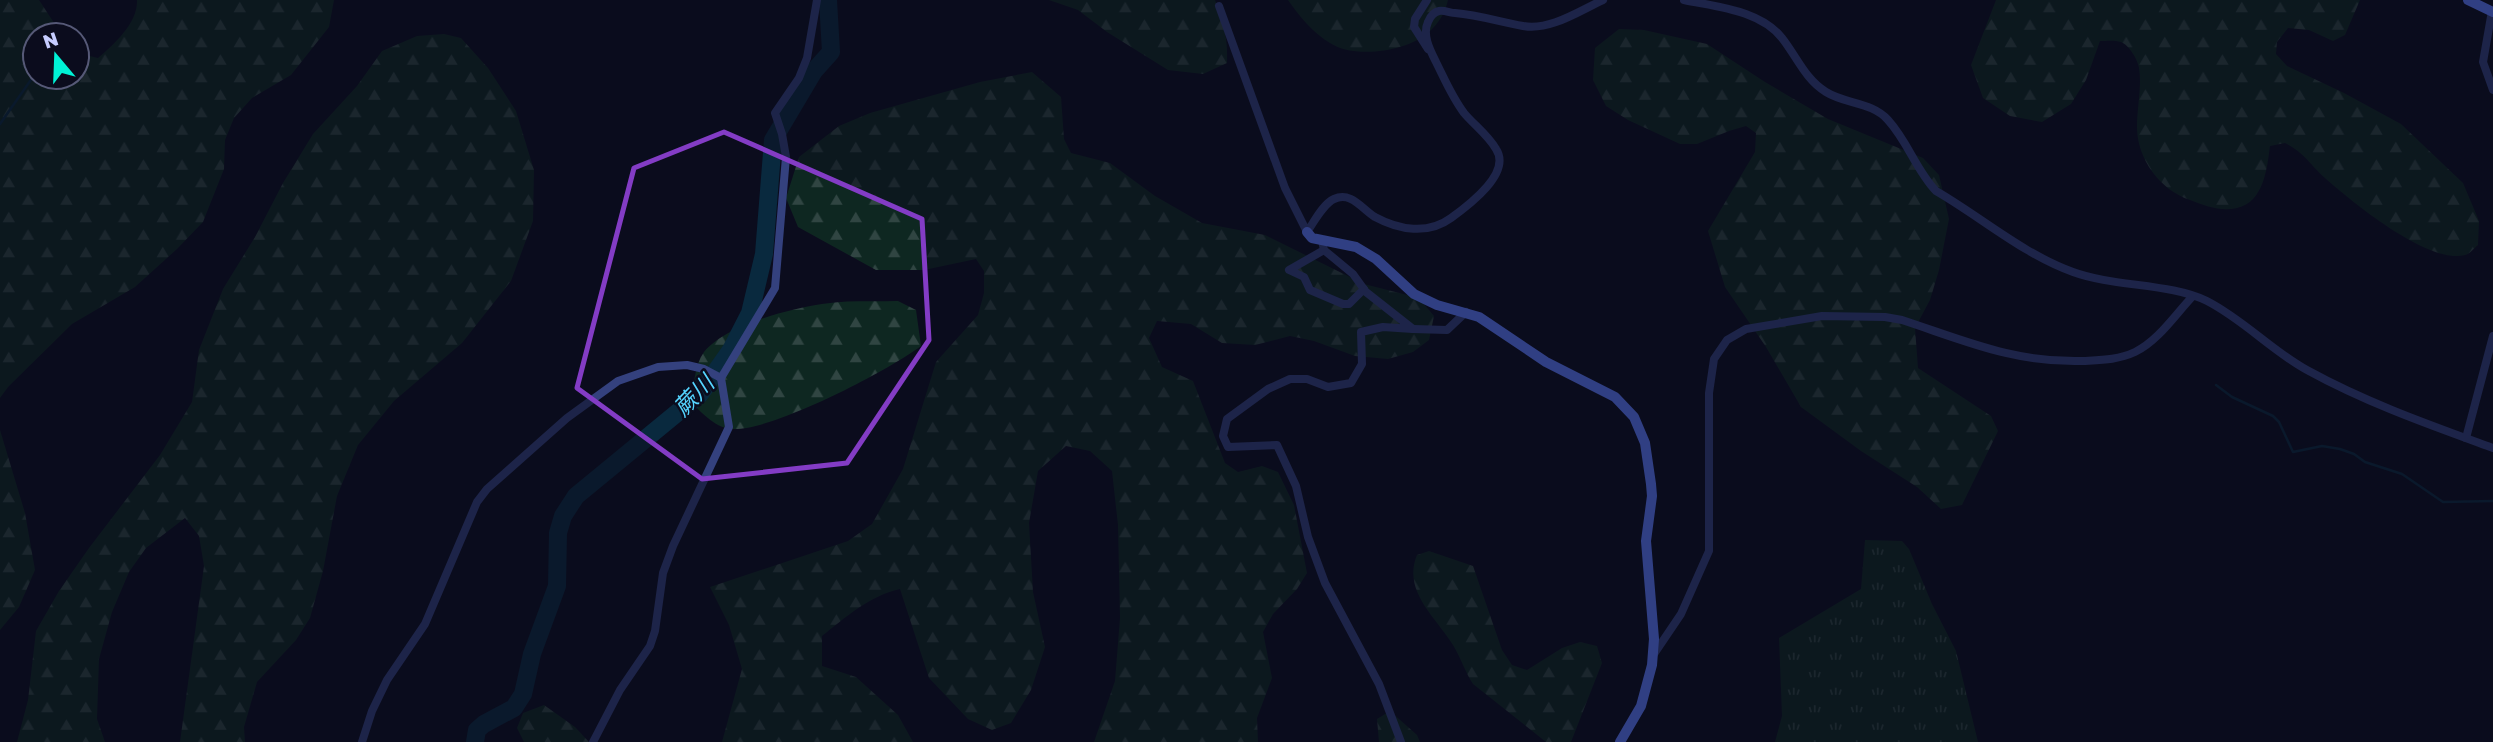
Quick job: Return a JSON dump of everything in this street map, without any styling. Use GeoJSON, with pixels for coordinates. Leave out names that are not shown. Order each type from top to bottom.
{"type":"FeatureCollection","features":[{"type":"Feature","properties":{"kind":"street"},"geometry":{"type":"LineString","coordinates":[[593,742],[620,690],[650,646],[655,631],[663,573],[729,427],[721,379],[775,288],[786,157],[775,113],[799,78],[807,58],[817,0]]}},
{"type":"Feature","properties":{"kind":"street"},"geometry":{"type":"LineString","coordinates":[[1307,232],[1331,200],[1348,197],[1374,216],[1410,229],[1436,226],[1478,195],[1495,176],[1501,159],[1496,148],[1452,97],[1431,53],[1416,33],[1415,19],[1427,0]]}},
{"type":"Feature","properties":{"kind":"street"},"geometry":{"type":"LineString","coordinates":[[1431,53],[1426,33],[1427,24],[1432,15],[1440,11],[1538,27],[1603,0]]}},
{"type":"Feature","properties":{"kind":"street"},"geometry":{"type":"LineString","coordinates":[[1684,0],[1738,11],[1773,27],[1800,66],[1827,93],[1871,107],[1886,118],[1900,136],[1925,180],[1936,191],[2030,251],[2071,271],[2103,281],[2168,290],[2204,300],[2238,319],[2306,369],[2352,394],[2493,448]]}},
{"type":"Feature","properties":{"kind":"street"},"geometry":{"type":"LineString","coordinates":[[1738,11],[1740,0]]}},
{"type":"Feature","properties":{"kind":"street"},"geometry":{"type":"LineString","coordinates":[[2468,0],[2492,11],[2483,62],[2493,90]]}},
{"type":"Feature","properties":{"kind":"street"},"geometry":{"type":"LineString","coordinates":[[1219,6],[1285,188],[1307,232],[1353,274],[1364,289],[1413,329]]}},
{"type":"Feature","properties":{"kind":"street"},"geometry":{"type":"LineString","coordinates":[[1364,289],[1349,304],[1343,304],[1310,290],[1304,277],[1289,270],[1323,245],[1356,247],[1376,259],[1413,294],[1437,305],[1479,317],[1546,362],[1615,397],[1634,416],[1645,443],[1651,484],[1646,541],[1654,639],[1653,656],[1641,706],[1620,742]]}},
{"type":"Feature","properties":{"kind":"street"},"geometry":{"type":"LineString","coordinates":[[1653,656],[1681,614],[1709,551],[1709,393],[1714,359],[1727,340],[1746,329],[1822,316],[1885,317],[2029,360],[2112,360],[2136,351],[2153,339],[2192,297]]}},
{"type":"Feature","properties":{"kind":"street"},"geometry":{"type":"LineString","coordinates":[[1401,742],[1380,684],[1325,583],[1308,537],[1296,486],[1276,445],[1228,447],[1223,436],[1227,419],[1268,389],[1290,379],[1307,379],[1328,387],[1351,383],[1362,364],[1361,332],[1383,327],[1447,330],[1466,312]]}},
{"type":"Feature","properties":{"kind":"street"},"geometry":{"type":"LineString","coordinates":[[2466,438],[2493,336]]}},
{"type":"Feature","properties":{"kind":"street"},"geometry":{"type":"LineString","coordinates":[[362,742],[372,711],[387,680],[425,624],[477,502],[487,489],[567,418],[618,381],[658,367],[687,365],[704,369],[721,379]]}},
{"type":"Feature","properties":{"kind":"highlighted area"},"geometry":{"type":"Polygon","coordinates":[[[724,132],[922,219],[929,340],[847,463],[702,479],[577,388],[634,168],[724,132]]]}},
{"type":"Feature","properties":{"kind":"green space"},"geometry":{"type":"Polygon","coordinates":[[[0,0],[39,0],[53,21],[21,21],[21,91],[91,91],[91,56],[98,58],[118,40],[134,17],[137,0],[334,0],[329,27],[291,75],[252,98],[234,118],[225,140],[224,169],[203,222],[135,287],[72,324],[0,398],[0,0]]]}},
{"type":"Feature","properties":{"kind":"green space"},"geometry":{"type":"Polygon","coordinates":[[[1049,0],[1215,0],[1225,31],[1227,63],[1203,74],[1168,70],[1107,32],[1078,10],[1049,0]]]}},
{"type":"Feature","properties":{"kind":"green space"},"geometry":{"type":"Polygon","coordinates":[[[1288,0],[1448,0],[1439,21],[1419,39],[1394,48],[1366,52],[1340,48],[1324,39],[1307,24],[1288,0]]]}},
{"type":"Feature","properties":{"kind":"green space"},"geometry":{"type":"Polygon","coordinates":[[[1996,0],[2360,0],[2345,35],[2333,41],[2309,30],[2288,28],[2277,42],[2276,54],[2287,66],[2401,124],[2463,183],[2479,221],[2478,245],[2467,254],[2450,256],[2412,241],[2353,202],[2303,155],[2285,143],[2270,146],[2259,192],[2246,205],[2219,209],[2179,195],[2152,172],[2141,150],[2137,127],[2139,68],[2133,53],[2121,42],[2100,41],[2086,80],[2071,104],[2042,122],[2010,116],[1983,98],[1971,65],[1996,0]]]}},
{"type":"Feature","properties":{"kind":"green space"},"geometry":{"type":"Polygon","coordinates":[[[1619,29],[1644,30],[1707,44],[1828,119],[1923,158],[1939,175],[1949,219],[1930,300],[1915,328],[1918,368],[1991,416],[1998,431],[1962,505],[1941,509],[1917,487],[1861,451],[1801,407],[1766,347],[1725,287],[1708,231],[1755,152],[1756,133],[1746,126],[1697,144],[1680,144],[1628,120],[1606,106],[1593,80],[1595,48],[1619,29]]]}},
{"type":"Feature","properties":{"kind":"green space"},"geometry":{"type":"Polygon","coordinates":[[[444,34],[461,38],[488,68],[516,111],[534,170],[533,221],[511,281],[462,343],[394,401],[358,445],[337,496],[323,571],[310,618],[296,640],[257,682],[244,727],[245,742],[180,742],[204,566],[199,536],[185,518],[146,548],[129,572],[112,612],[99,659],[97,719],[105,742],[17,742],[28,700],[36,631],[59,591],[160,455],[192,402],[199,350],[223,289],[255,237],[283,183],[313,134],[357,86],[382,51],[417,36],[444,34]]]}},
{"type":"Feature","properties":{"kind":"green space"},"geometry":{"type":"Polygon","coordinates":[[[1032,72],[1061,97],[1064,139],[1071,153],[1110,163],[1155,196],[1202,223],[1265,235],[1364,284],[1419,298],[1434,316],[1429,340],[1413,352],[1388,359],[1355,356],[1314,341],[1290,336],[1255,345],[1222,343],[1191,324],[1157,321],[1149,338],[1162,367],[1193,381],[1225,463],[1238,472],[1262,466],[1278,472],[1294,505],[1307,573],[1297,589],[1273,614],[1263,632],[1272,678],[1257,718],[1258,742],[1094,742],[1115,681],[1120,618],[1118,525],[1112,471],[1090,451],[1066,446],[1038,471],[1029,523],[1033,592],[1045,647],[1031,690],[1011,723],[992,730],[968,719],[929,678],[900,589],[868,602],[822,636],[822,666],[856,677],[898,715],[913,742],[722,742],[742,669],[729,625],[710,587],[848,541],[872,524],[903,469],[936,362],[978,315],[984,293],[984,271],[976,259],[924,270],[876,270],[798,227],[786,198],[799,157],[839,126],[870,113],[980,82],[1032,72]]]}},
{"type":"Feature","properties":{"kind":"green space"},"geometry":{"type":"Polygon","coordinates":[[[898,301],[916,310],[921,346],[857,384],[801,410],[751,427],[733,429],[721,426],[693,404],[695,377],[704,352],[714,342],[742,326],[808,306],[841,302],[898,301]]]}},
{"type":"Feature","properties":{"kind":"green space"},"geometry":{"type":"Polygon","coordinates":[[[0,430],[25,513],[35,570],[19,607],[0,630],[0,430]]]}},
{"type":"Feature","properties":{"kind":"green space"},"geometry":{"type":"Polygon","coordinates":[[[1865,540],[1902,541],[1909,549],[1932,604],[1956,651],[1978,742],[1775,742],[1782,716],[1779,638],[1861,589],[1865,540]]]}},
{"type":"Feature","properties":{"kind":"green space"},"geometry":{"type":"Polygon","coordinates":[[[1429,551],[1473,566],[1502,650],[1512,665],[1527,670],[1562,648],[1580,642],[1597,646],[1602,663],[1571,742],[1546,742],[1473,684],[1453,645],[1417,592],[1414,568],[1417,555],[1429,551]]]}},
{"type":"Feature","properties":{"kind":"green space"},"geometry":{"type":"Polygon","coordinates":[[[544,705],[575,727],[589,742],[524,742],[517,728],[523,713],[544,705]]]}},
{"type":"Feature","properties":{"kind":"green space"},"geometry":{"type":"Polygon","coordinates":[[[1390,711],[1417,735],[1420,742],[1379,742],[1377,719],[1390,711]]]}},
{"type":"Feature","properties":{"kind":"waterway","name":"蕨川"},"geometry":{"type":"LineString","coordinates":[[475,742],[477,730],[514,708],[523,694],[532,654],[557,586],[558,533],[563,516],[576,496],[700,394],[731,350],[750,313],[764,254],[773,140],[814,71],[831,52],[828,0]]}},
{"type":"Feature","properties":{"kind":"waterway"},"geometry":{"type":"LineString","coordinates":[[0,124],[23,91]]}},
{"type":"Feature","properties":{"kind":"waterway"},"geometry":{"type":"LineString","coordinates":[[2216,385],[2232,397],[2273,416],[2279,422],[2293,452],[2322,446],[2340,449],[2365,462],[2402,474],[2443,502],[2493,501]]}}]}
